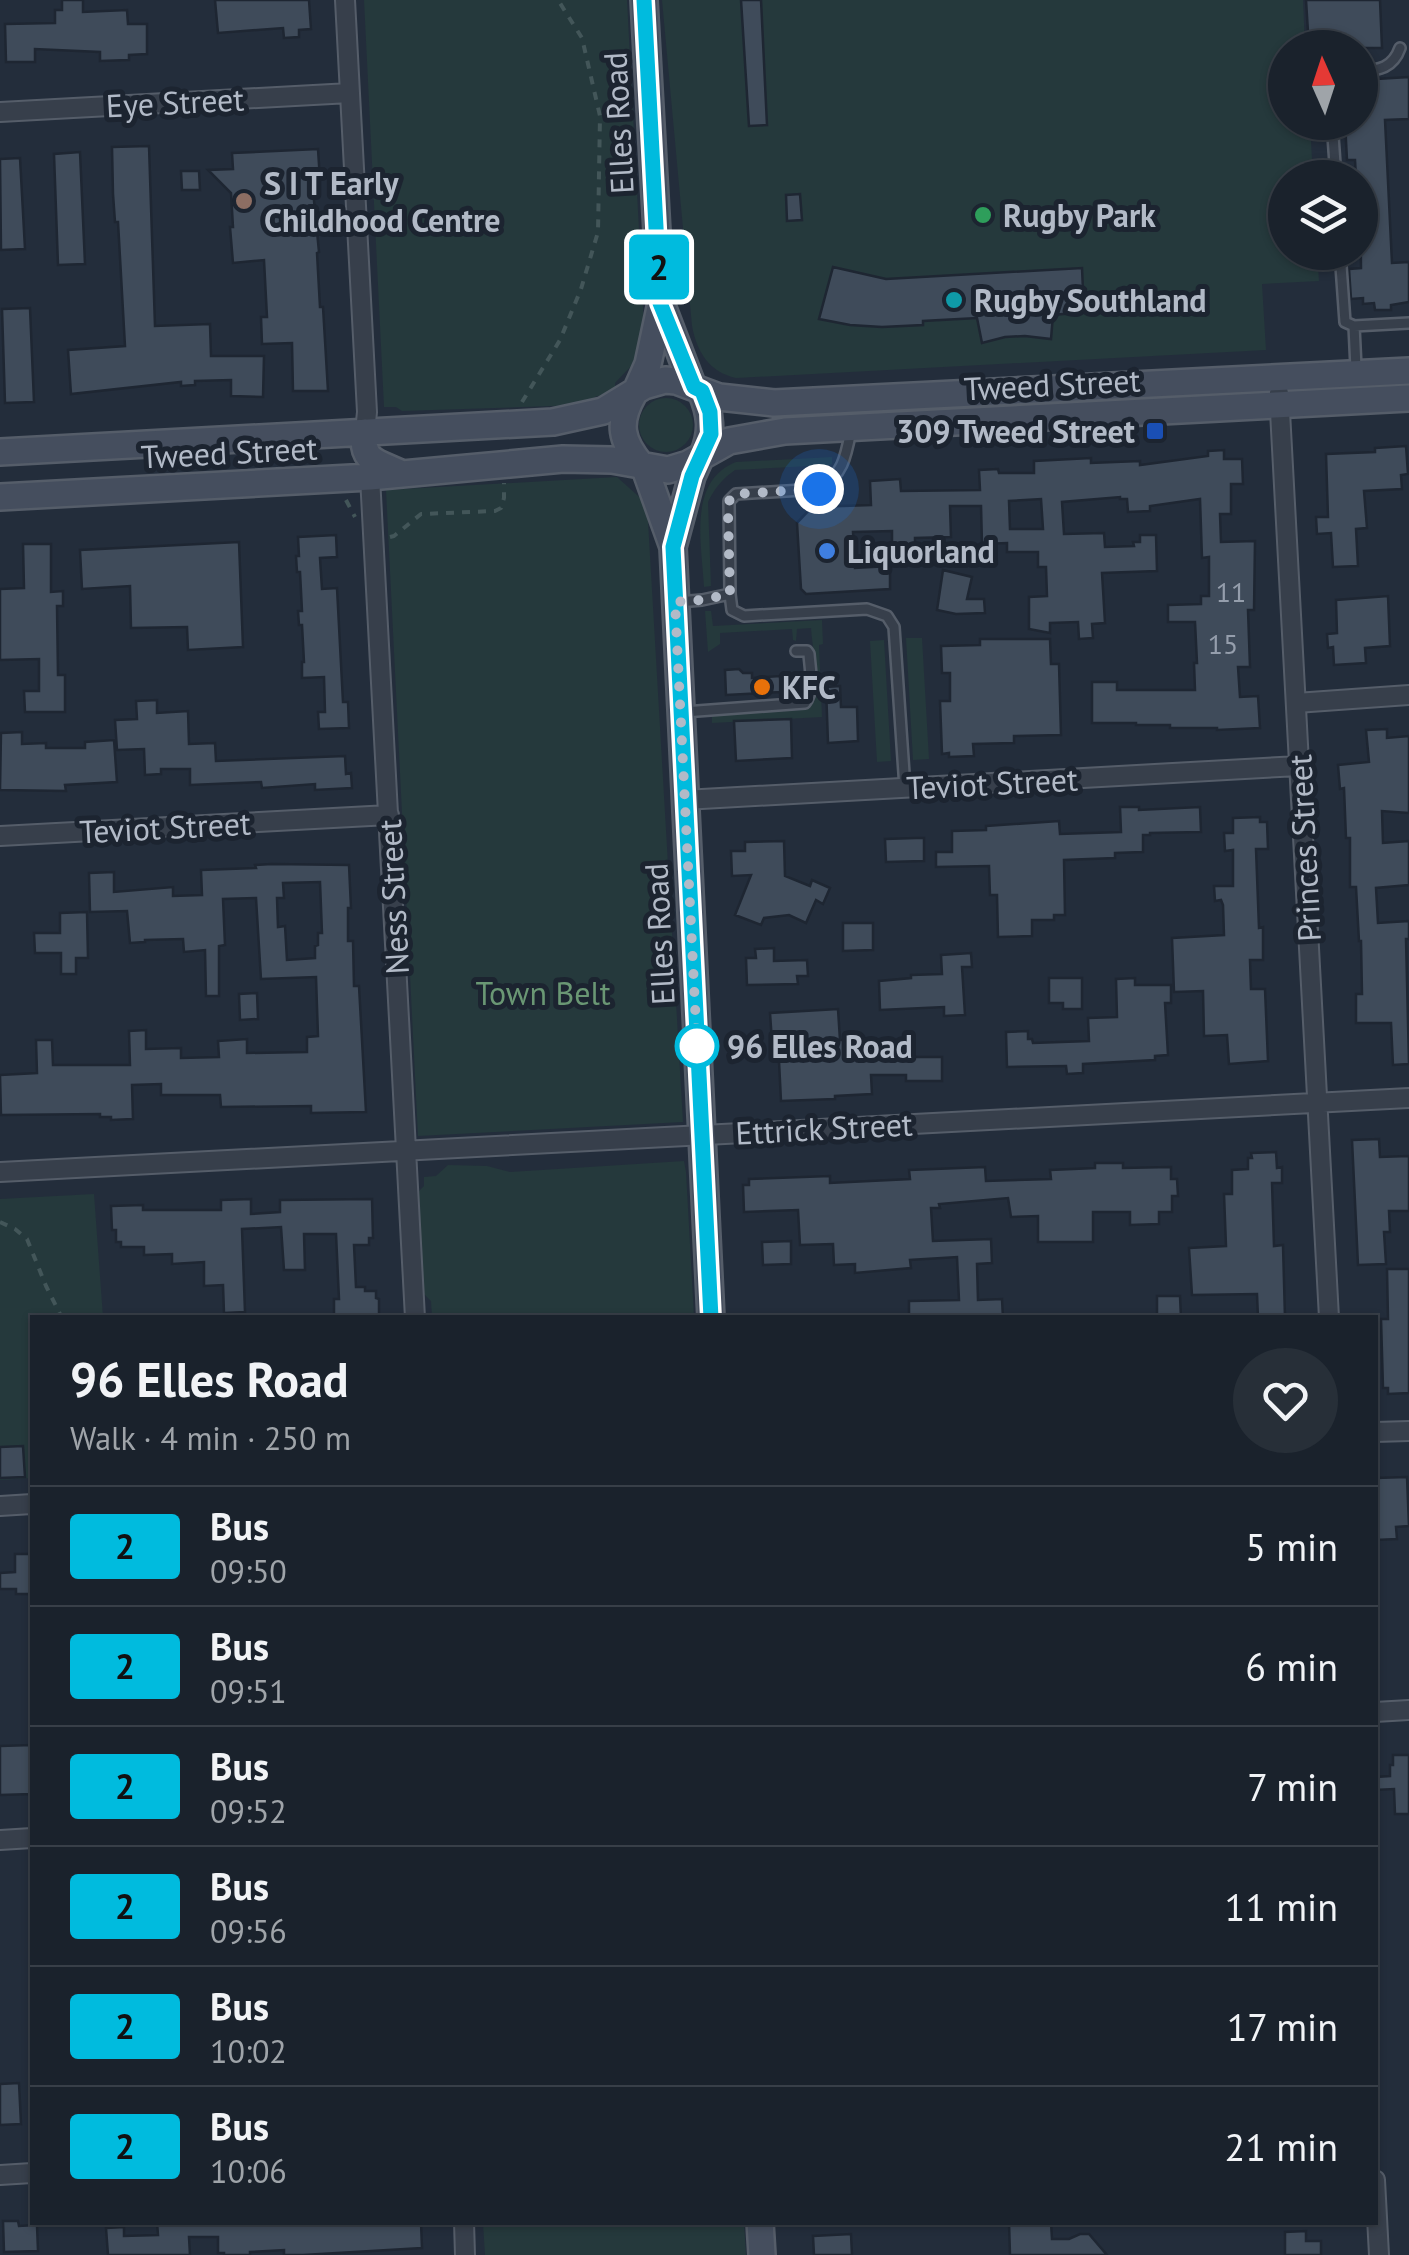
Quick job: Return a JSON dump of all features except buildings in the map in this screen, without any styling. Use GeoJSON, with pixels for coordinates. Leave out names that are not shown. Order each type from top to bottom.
{"type":"FeatureCollection","features":[{"type":"Feature","properties":{"kind":"main road","name":"Elles Road"},"geometry":{"type":"LineString","coordinates":[[634,393],[648,364],[660,303],[644,0]]}},
{"type":"Feature","properties":{"kind":"main road","name":"Elles Road"},"geometry":{"type":"LineString","coordinates":[[660,303],[698,389]]}},
{"type":"Feature","properties":{"kind":"main road","name":"Tweed Street"},"geometry":{"type":"LineString","coordinates":[[0,452],[570,420],[603,411],[665,380],[736,400],[774,404],[1409,371]]}},
{"type":"Feature","properties":{"kind":"main road"},"geometry":{"type":"LineString","coordinates":[[698,389],[711,422],[711,434],[702,456]]}},
{"type":"Feature","properties":{"kind":"main road"},"geometry":{"type":"LineString","coordinates":[[634,393],[624,412],[623,436],[643,466]]}},
{"type":"Feature","properties":{"kind":"main road","name":"Tweed Street"},"geometry":{"type":"LineString","coordinates":[[0,497],[370,477],[563,459],[600,459],[668,470],[729,441],[752,435],[1409,398]]}},
{"type":"Feature","properties":{"kind":"main road"},"geometry":{"type":"LineString","coordinates":[[365,432],[362,447],[366,455],[402,474]]}},
{"type":"Feature","properties":{"kind":"main road","name":"Elles Road"},"geometry":{"type":"LineString","coordinates":[[702,456],[692,476],[673,547],[711,1315]]}},
{"type":"Feature","properties":{"kind":"main road","name":"Elles Road"},"geometry":{"type":"LineString","coordinates":[[643,466],[673,547]]}},
{"type":"Feature","properties":{"kind":"main road"},"geometry":{"type":"LineString","coordinates":[[760,2225],[762,2255]]}},
{"type":"Feature","properties":{"kind":"street"},"geometry":{"type":"LineString","coordinates":[[345,0],[368,412],[365,432]]}},
{"type":"Feature","properties":{"kind":"street","name":"Eye Street"},"geometry":{"type":"LineString","coordinates":[[0,112],[350,93]]}},
{"type":"Feature","properties":{"kind":"street","name":"Princes Street"},"geometry":{"type":"LineString","coordinates":[[1278,378],[1329,1315]]}},
{"type":"Feature","properties":{"kind":"street","name":"Ness Street"},"geometry":{"type":"LineString","coordinates":[[370,477],[415,1315]]}},
{"type":"Feature","properties":{"kind":"street"},"geometry":{"type":"LineString","coordinates":[[1296,703],[1409,695]]}},
{"type":"Feature","properties":{"kind":"street","name":"Teviot Street"},"geometry":{"type":"LineString","coordinates":[[684,800],[1299,766]]}},
{"type":"Feature","properties":{"kind":"street","name":"Teviot Street"},"geometry":{"type":"LineString","coordinates":[[0,836],[389,815]]}},
{"type":"Feature","properties":{"kind":"street","name":"Ettrick Street"},"geometry":{"type":"LineString","coordinates":[[0,1172],[1409,1098]]}},
{"type":"Feature","properties":{"kind":"street"},"geometry":{"type":"LineString","coordinates":[[1378,1432],[1409,1430]]}},
{"type":"Feature","properties":{"kind":"street"},"geometry":{"type":"LineString","coordinates":[[0,1506],[30,1504]]}},
{"type":"Feature","properties":{"kind":"street"},"geometry":{"type":"LineString","coordinates":[[1378,1712],[1409,1710]]}},
{"type":"Feature","properties":{"kind":"street"},"geometry":{"type":"LineString","coordinates":[[0,1840],[30,1838]]}},
{"type":"Feature","properties":{"kind":"street"},"geometry":{"type":"LineString","coordinates":[[0,2175],[30,2173]]}},
{"type":"Feature","properties":{"kind":"street"},"geometry":{"type":"LineString","coordinates":[[464,2225],[466,2255]]}},
{"type":"Feature","properties":{"kind":"street"},"geometry":{"type":"LineString","coordinates":[[1377,2225],[1379,2255]]}},
{"type":"Feature","properties":{"kind":"lane"},"geometry":{"type":"LineString","coordinates":[[1378,70],[1394,60],[1400,48]]}},
{"type":"Feature","properties":{"kind":"lane"},"geometry":{"type":"LineString","coordinates":[[1341,270],[1345,322],[1354,326],[1409,324]]}},
{"type":"Feature","properties":{"kind":"lane"},"geometry":{"type":"LineString","coordinates":[[1354,326],[1357,374]]}},
{"type":"Feature","properties":{"kind":"lane"},"geometry":{"type":"LineString","coordinates":[[851,428],[839,472],[819,489],[736,494],[729,501],[732,610],[744,616],[867,609],[887,616],[894,627],[905,788]]}},
{"type":"Feature","properties":{"kind":"lane"},"geometry":{"type":"LineString","coordinates":[[675,602],[730,594]]}},
{"type":"Feature","properties":{"kind":"lane"},"geometry":{"type":"LineString","coordinates":[[680,712],[805,703],[811,690],[809,654],[796,650]]}},
{"type":"Feature","properties":{"kind":"path"},"geometry":{"type":"LineString","coordinates":[[510,404],[521,404],[560,340],[598,232],[600,116],[582,38],[558,0]]}},
{"type":"Feature","properties":{"kind":"path"},"geometry":{"type":"LineString","coordinates":[[394,536],[421,514],[501,508],[504,476]]}},
{"type":"Feature","properties":{"kind":"path"},"geometry":{"type":"LineString","coordinates":[[352,514],[346,504],[356,503]]}},
{"type":"Feature","properties":{"kind":"path"},"geometry":{"type":"LineString","coordinates":[[0,1222],[27,1240],[60,1315]]}},
{"type":"Feature","properties":{"kind":"green space"},"geometry":{"type":"Polygon","coordinates":[[[364,0],[627,0],[644,326],[635,362],[615,383],[615,396],[597,396],[582,405],[402,411],[384,407],[364,0]]]}},
{"type":"Feature","properties":{"kind":"green space","name":"Rugby Park"},"geometry":{"type":"Polygon","coordinates":[[[662,0],[1303,0],[1304,30],[1268,30],[1268,140],[1311,140],[1312,160],[1268,160],[1268,270],[1318,270],[1319,281],[1262,284],[1266,350],[736,378],[718,371],[706,360],[692,326],[662,0]]]}},
{"type":"Feature","properties":{"kind":"green space"},"geometry":{"type":"Polygon","coordinates":[[[666,398],[685,406],[693,425],[685,444],[666,452],[647,444],[639,425],[647,406],[666,398]]]}},
{"type":"Feature","properties":{"kind":"green space"},"geometry":{"type":"Polygon","coordinates":[[[832,457],[830,465],[735,470],[723,480],[708,502],[711,586],[704,587],[701,516],[710,484],[720,471],[736,462],[832,457]]]}},
{"type":"Feature","properties":{"kind":"green space","name":"Town Belt"},"geometry":{"type":"Polygon","coordinates":[[[617,477],[647,504],[683,1122],[418,1136],[386,490],[617,477]]]}},
{"type":"Feature","properties":{"kind":"green space"},"geometry":{"type":"Polygon","coordinates":[[[705,611],[711,611],[713,626],[822,620],[822,717],[712,723],[712,715],[802,710],[815,699],[816,674],[811,628],[797,629],[796,641],[792,629],[720,633],[720,644],[708,652],[705,611]]]}},
{"type":"Feature","properties":{"kind":"green space"},"geometry":{"type":"Polygon","coordinates":[[[906,638],[922,638],[929,759],[913,760],[906,638]]]}},
{"type":"Feature","properties":{"kind":"green space"},"geometry":{"type":"Polygon","coordinates":[[[884,640],[891,761],[877,762],[870,641],[884,640]]]}},
{"type":"Feature","properties":{"kind":"green space"},"geometry":{"type":"Polygon","coordinates":[[[684,1161],[694,1315],[432,1315],[431,1301],[422,1292],[416,1194],[424,1186],[424,1177],[436,1176],[448,1165],[487,1166],[510,1172],[684,1161]]]}},
{"type":"Feature","properties":{"kind":"green space"},"geometry":{"type":"Polygon","coordinates":[[[94,1194],[103,1315],[30,1315],[30,1478],[0,1480],[0,1199],[94,1194]]]}},
{"type":"Feature","properties":{"kind":"green space"},"geometry":{"type":"Polygon","coordinates":[[[483,2225],[744,2225],[746,2255],[485,2255],[483,2225]]]}},
{"type":"Feature","properties":{"kind":"bus line","name":"2"},"geometry":{"type":"LineString","coordinates":[[644,0],[660,303],[694,387],[702,391],[711,422],[711,434],[692,476],[673,547],[711,1315]]}},
{"type":"Feature","properties":{"kind":"place","name":"S I T Early Childhood Centre"},"geometry":{"type":"Point","coordinates":[244,201]}},
{"type":"Feature","properties":{"kind":"place","name":"Rugby Park"},"geometry":{"type":"Point","coordinates":[983,215]}},
{"type":"Feature","properties":{"kind":"place","name":"Rugby Southland"},"geometry":{"type":"Point","coordinates":[954,300]}},
{"type":"Feature","properties":{"kind":"place","name":"309 Tweed Street"},"geometry":{"type":"Point","coordinates":[1155,431]}},
{"type":"Feature","properties":{"kind":"place","name":"Liquorland"},"geometry":{"type":"Point","coordinates":[827,551]}},
{"type":"Feature","properties":{"kind":"place","name":"KFC"},"geometry":{"type":"Point","coordinates":[762,687]}},
{"type":"Feature","properties":{"kind":"place","name":"96 Elles Road"},"geometry":{"type":"Point","coordinates":[697,1046]}},
{"type":"Feature","properties":{"kind":"route"},"geometry":{"type":"LineString","coordinates":[[697,1046],[675,602],[730,594],[728,513],[729,501],[736,494],[819,489]]}}]}
